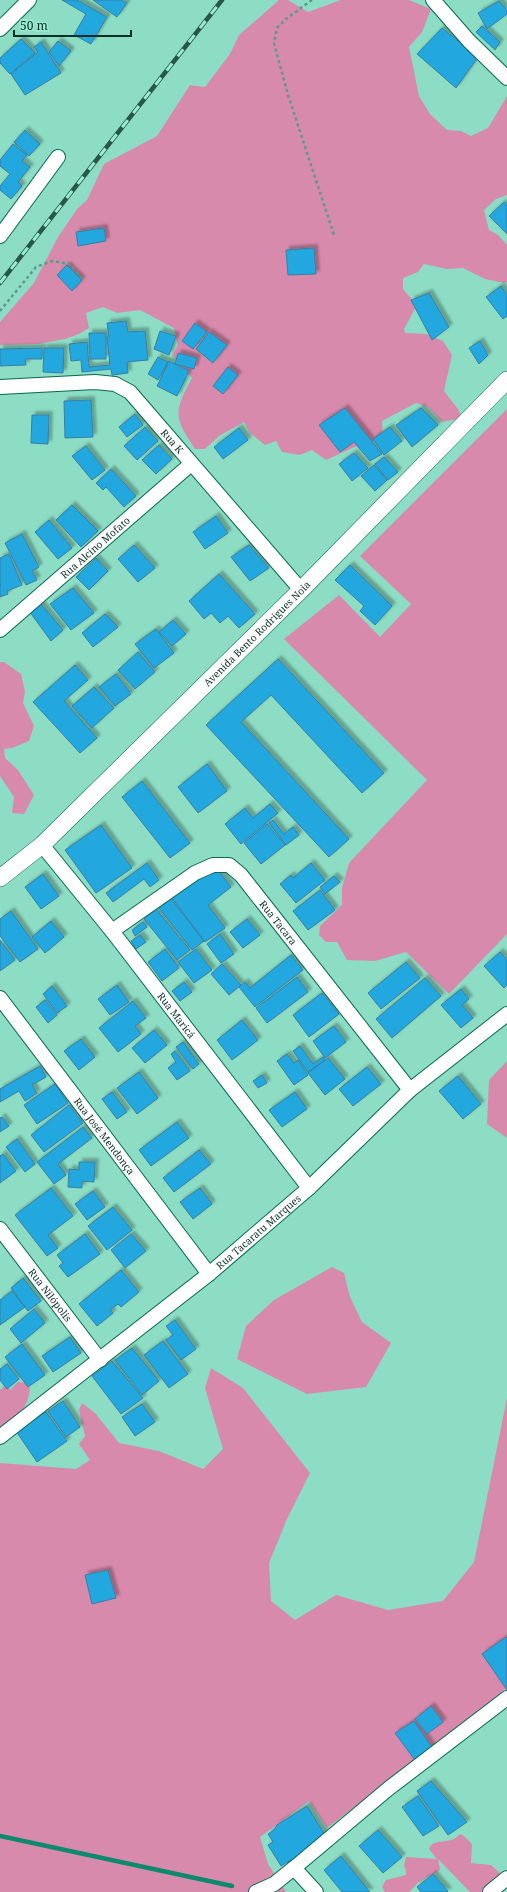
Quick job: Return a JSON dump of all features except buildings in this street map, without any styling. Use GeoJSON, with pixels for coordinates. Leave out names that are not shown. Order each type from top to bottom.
{"type":"FeatureCollection","features":[{"type":"Feature","properties":{"kind":"street"},"geometry":{"type":"LineString","coordinates":[[0,29],[29,0]]}},
{"type":"Feature","properties":{"kind":"street"},"geometry":{"type":"LineString","coordinates":[[433,0],[469,41],[507,78]]}},
{"type":"Feature","properties":{"kind":"street"},"geometry":{"type":"LineString","coordinates":[[0,236],[58,157]]}},
{"type":"Feature","properties":{"kind":"street","name":"Avenida Bento Rodrigues Noia"},"geometry":{"type":"LineString","coordinates":[[0,878],[42,845],[301,590],[507,380]]}},
{"type":"Feature","properties":{"kind":"street","name":"Rua K"},"geometry":{"type":"LineString","coordinates":[[0,387],[72,382],[115,384],[130,392],[301,590]]}},
{"type":"Feature","properties":{"kind":"street","name":"Rua Alcino Mofato"},"geometry":{"type":"LineString","coordinates":[[0,630],[191,464]]}},
{"type":"Feature","properties":{"kind":"street","name":"Rua Maricá"},"geometry":{"type":"LineString","coordinates":[[42,845],[112,931],[309,1188]]}},
{"type":"Feature","properties":{"kind":"street","name":"Rua Tacara"},"geometry":{"type":"LineString","coordinates":[[112,931],[195,874],[213,865],[229,865],[241,875],[410,1090]]}},
{"type":"Feature","properties":{"kind":"street","name":"Rua José Mendonça"},"geometry":{"type":"LineString","coordinates":[[0,998],[209,1274]]}},
{"type":"Feature","properties":{"kind":"street","name":"Rua Tacaratu Marques"},"geometry":{"type":"LineString","coordinates":[[0,1437],[209,1274],[309,1188],[410,1090],[507,1014]]}},
{"type":"Feature","properties":{"kind":"street","name":"Rua Nilópolis"},"geometry":{"type":"LineString","coordinates":[[0,1229],[100,1360]]}},
{"type":"Feature","properties":{"kind":"street"},"geometry":{"type":"LineString","coordinates":[[256,1892],[274,1884],[388,1789],[507,1698]]}},
{"type":"Feature","properties":{"kind":"street"},"geometry":{"type":"LineString","coordinates":[[294,1868],[316,1892]]}},
{"type":"Feature","properties":{"kind":"street"},"geometry":{"type":"LineString","coordinates":[[490,1892],[507,1878]]}},
{"type":"Feature","properties":{"kind":"path"},"geometry":{"type":"LineString","coordinates":[[312,0],[286,19],[277,28],[274,43],[288,95],[334,235]]}},
{"type":"Feature","properties":{"kind":"path"},"geometry":{"type":"LineString","coordinates":[[0,311],[36,267],[52,261],[69,264],[83,279]]}},
{"type":"Feature","properties":{"kind":"shaded area"},"geometry":{"type":"Polygon","coordinates":[[[279,0],[288,0],[308,12],[341,0],[409,0],[431,9],[422,32],[409,47],[419,96],[430,114],[447,130],[461,131],[471,136],[488,128],[507,96],[507,195],[496,199],[484,210],[489,230],[498,235],[507,245],[507,282],[504,283],[485,279],[463,268],[447,269],[424,264],[418,272],[403,278],[403,289],[417,305],[404,329],[405,333],[426,334],[443,341],[452,355],[444,391],[458,409],[462,418],[442,422],[428,407],[416,403],[382,421],[383,438],[352,448],[326,460],[312,450],[300,455],[282,452],[276,441],[265,445],[250,433],[244,422],[219,436],[205,449],[195,449],[183,429],[178,415],[182,399],[192,378],[172,355],[178,345],[174,328],[140,310],[117,313],[103,307],[86,313],[89,328],[79,334],[65,339],[38,344],[0,345],[0,322],[34,283],[58,237],[77,209],[87,200],[104,164],[157,136],[190,85],[205,87],[230,54],[239,35],[279,0]]]}},
{"type":"Feature","properties":{"kind":"shaded area"},"geometry":{"type":"Polygon","coordinates":[[[507,409],[507,934],[449,994],[406,952],[375,961],[347,960],[337,942],[326,942],[319,935],[320,926],[342,905],[342,888],[349,863],[427,780],[284,639],[339,595],[380,637],[411,604],[360,556],[507,409]]]}},
{"type":"Feature","properties":{"kind":"shaded area"},"geometry":{"type":"Polygon","coordinates":[[[0,662],[4,662],[21,674],[25,692],[23,703],[34,726],[29,741],[12,748],[4,749],[5,758],[18,770],[34,795],[24,814],[12,813],[14,797],[0,776],[0,662]]]}},
{"type":"Feature","properties":{"kind":"shaded area"},"geometry":{"type":"Polygon","coordinates":[[[507,1061],[507,1138],[487,1124],[489,1080],[507,1061]]]}},
{"type":"Feature","properties":{"kind":"shaded area"},"geometry":{"type":"Polygon","coordinates":[[[332,1267],[344,1273],[350,1297],[362,1322],[391,1343],[366,1387],[307,1394],[237,1359],[246,1326],[274,1300],[332,1267]]]}},
{"type":"Feature","properties":{"kind":"shaded area"},"geometry":{"type":"Polygon","coordinates":[[[211,1368],[243,1388],[310,1473],[287,1519],[269,1563],[271,1601],[295,1620],[336,1595],[388,1610],[443,1601],[474,1562],[507,1398],[507,1688],[486,1706],[327,1828],[309,1801],[260,1837],[268,1864],[286,1892],[0,1892],[0,1463],[76,1469],[90,1460],[79,1444],[85,1436],[79,1410],[82,1403],[95,1413],[119,1443],[159,1451],[203,1469],[223,1449],[205,1388],[211,1368]]]}},
{"type":"Feature","properties":{"kind":"shaded area"},"geometry":{"type":"Polygon","coordinates":[[[18,1382],[30,1383],[28,1399],[22,1411],[0,1432],[0,1390],[6,1384],[10,1390],[18,1382]]]}},
{"type":"Feature","properties":{"kind":"shaded area"},"geometry":{"type":"Polygon","coordinates":[[[460,1834],[472,1844],[471,1863],[491,1865],[503,1876],[484,1892],[470,1892],[438,1859],[440,1870],[419,1882],[409,1892],[385,1892],[382,1887],[386,1880],[406,1875],[404,1866],[406,1857],[437,1859],[429,1849],[431,1845],[438,1842],[451,1840],[460,1834]]]}},
{"type":"Feature","properties":{"kind":"waterway"},"geometry":{"type":"LineString","coordinates":[[0,1836],[232,1886]]}},
{"type":"Feature","properties":{"kind":"railway"},"geometry":{"type":"LineString","coordinates":[[0,283],[222,0]]}}]}
